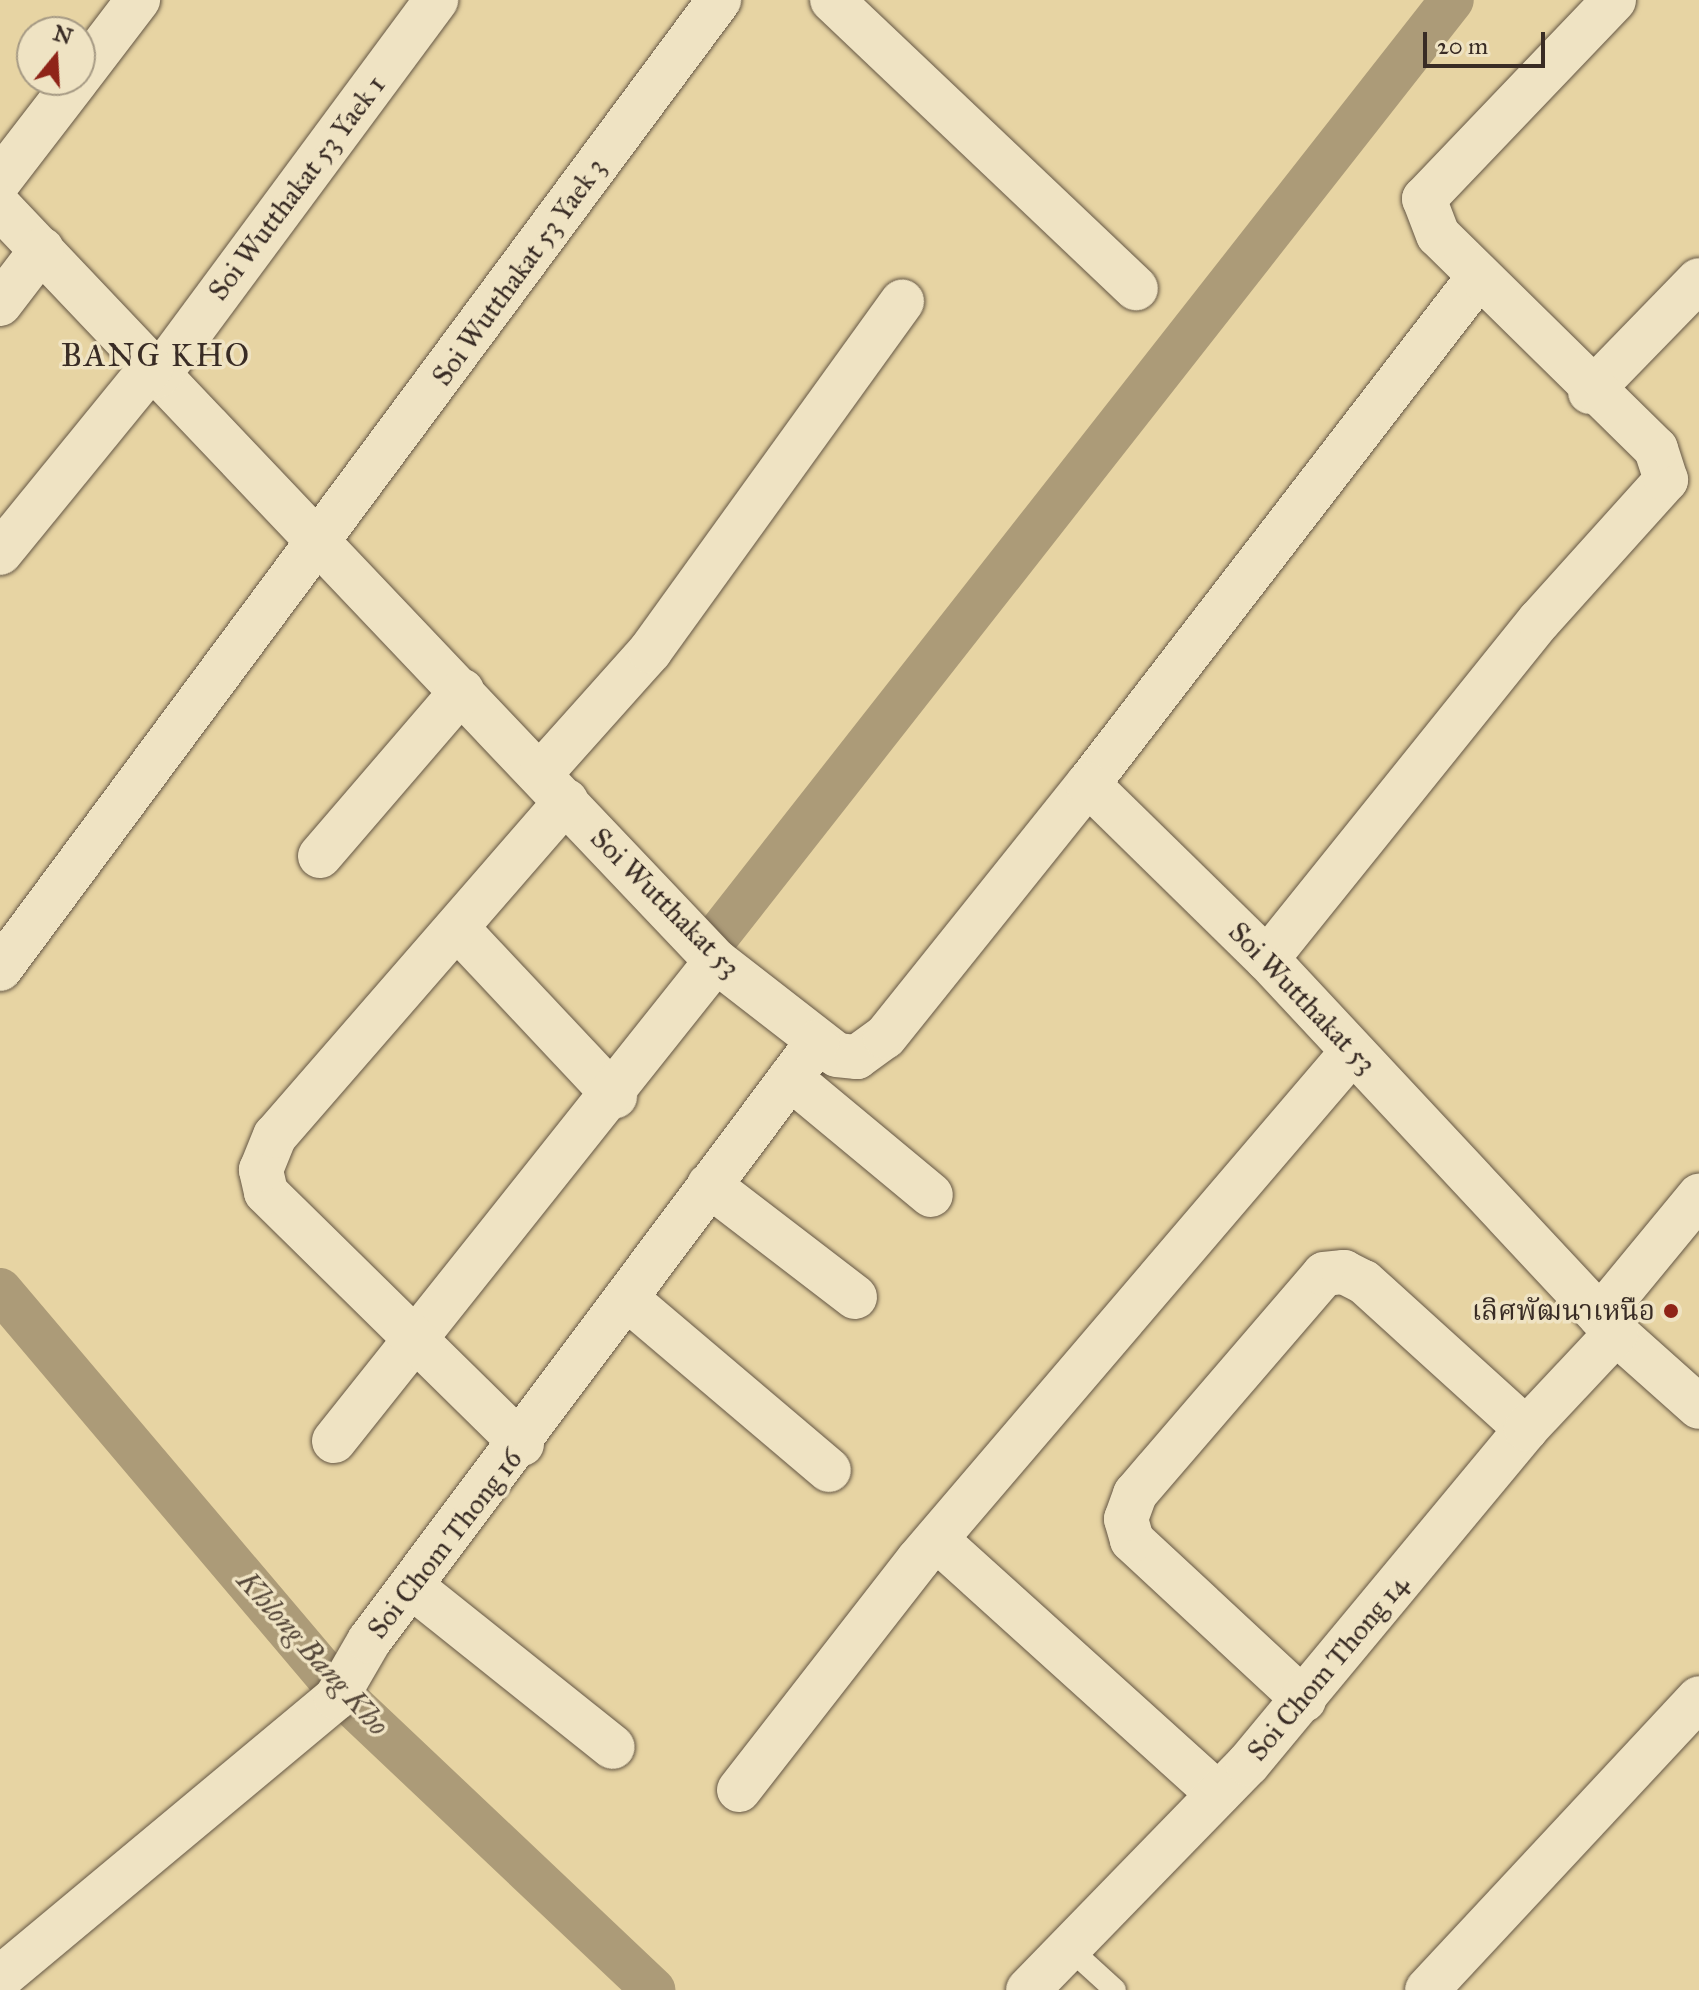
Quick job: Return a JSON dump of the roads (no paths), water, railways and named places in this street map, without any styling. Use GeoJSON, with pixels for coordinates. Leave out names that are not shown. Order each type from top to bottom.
{"type":"FeatureCollection","features":[{"type":"Feature","properties":{"kind":"street"},"geometry":{"type":"LineString","coordinates":[[96,55],[138,0]]}},
{"type":"Feature","properties":{"kind":"street","name":"Soi Wutthakat 53 Yaek 1"},"geometry":{"type":"LineString","coordinates":[[0,553],[154,372],[436,0]]}},
{"type":"Feature","properties":{"kind":"street","name":"Soi Wutthakat 53 Yaek 3"},"geometry":{"type":"LineString","coordinates":[[0,969],[719,0]]}},
{"type":"Feature","properties":{"kind":"street"},"geometry":{"type":"LineString","coordinates":[[832,0],[1136,288]]}},
{"type":"Feature","properties":{"kind":"street"},"geometry":{"type":"LineString","coordinates":[[1267,959],[1539,621],[1666,480],[1656,449],[1590,392],[1477,279],[1428,220],[1424,199],[1614,0]]}},
{"type":"Feature","properties":{"kind":"street"},"geometry":{"type":"LineString","coordinates":[[0,180],[64,96]]}},
{"type":"Feature","properties":{"kind":"street","name":"Soi Wutthakat 53"},"geometry":{"type":"LineString","coordinates":[[0,207],[716,961],[837,1055],[857,1057],[885,1037],[1088,784],[1267,959],[1608,1325],[1699,1407]]}},
{"type":"Feature","properties":{"kind":"street"},"geometry":{"type":"LineString","coordinates":[[0,304],[42,249]]}},
{"type":"Feature","properties":{"kind":"street"},"geometry":{"type":"LineString","coordinates":[[1088,784],[1477,279]]}},
{"type":"Feature","properties":{"kind":"street"},"geometry":{"type":"LineString","coordinates":[[1590,392],[1699,280]]}},
{"type":"Feature","properties":{"kind":"street"},"geometry":{"type":"LineString","coordinates":[[522,1444],[266,1192],[261,1170],[275,1136],[457,928],[553,787],[902,301]]}},
{"type":"Feature","properties":{"kind":"street"},"geometry":{"type":"LineString","coordinates":[[320,856],[462,691]]}},
{"type":"Feature","properties":{"kind":"street"},"geometry":{"type":"LineString","coordinates":[[457,928],[615,1096]]}},
{"type":"Feature","properties":{"kind":"street"},"geometry":{"type":"LineString","coordinates":[[334,1441],[413,1340],[615,1096],[716,961]]}},
{"type":"Feature","properties":{"kind":"street","name":"Soi Chom Thong 16"},"geometry":{"type":"LineString","coordinates":[[0,1978],[336,1698],[369,1641],[522,1444],[626,1298],[818,1041]]}},
{"type":"Feature","properties":{"kind":"street"},"geometry":{"type":"LineString","coordinates":[[739,1790],[937,1540],[1352,1052]]}},
{"type":"Feature","properties":{"kind":"street"},"geometry":{"type":"LineString","coordinates":[[790,1078],[931,1195]]}},
{"type":"Feature","properties":{"kind":"street"},"geometry":{"type":"LineString","coordinates":[[709,1185],[855,1297]]}},
{"type":"Feature","properties":{"kind":"street","name":"Soi Chom Thong 14"},"geometry":{"type":"LineString","coordinates":[[1028,1990],[1218,1794],[1304,1700],[1608,1325],[1699,1196]]}},
{"type":"Feature","properties":{"kind":"street"},"geometry":{"type":"LineString","coordinates":[[1304,1700],[1132,1540],[1126,1519],[1135,1494],[1301,1291],[1324,1274],[1344,1272],[1364,1282],[1526,1429]]}},
{"type":"Feature","properties":{"kind":"street"},"geometry":{"type":"LineString","coordinates":[[626,1298],[829,1470]]}},
{"type":"Feature","properties":{"kind":"street"},"geometry":{"type":"LineString","coordinates":[[937,1540],[1218,1794]]}},
{"type":"Feature","properties":{"kind":"street"},"geometry":{"type":"LineString","coordinates":[[411,1586],[613,1747]]}},
{"type":"Feature","properties":{"kind":"street"},"geometry":{"type":"LineString","coordinates":[[1427,1990],[1699,1698]]}},
{"type":"Feature","properties":{"kind":"lane"},"geometry":{"type":"LineString","coordinates":[[1069,1948],[1115,1990]]}},
{"type":"Feature","properties":{"kind":"waterway"},"geometry":{"type":"LineString","coordinates":[[719,934],[1452,0]]}},
{"type":"Feature","properties":{"kind":"waterway","name":"Khlong Bang Kho"},"geometry":{"type":"LineString","coordinates":[[0,1290],[349,1702],[654,1990]]}},
{"type":"Feature","properties":{"kind":"place","name":"เลิศพัฒนาเหนือ"},"geometry":{"type":"Point","coordinates":[1671,1311]}},
{"type":"Feature","properties":{"kind":"district","name":"BANG KHO"},"geometry":{"type":"Point","coordinates":[156,356]}}]}
